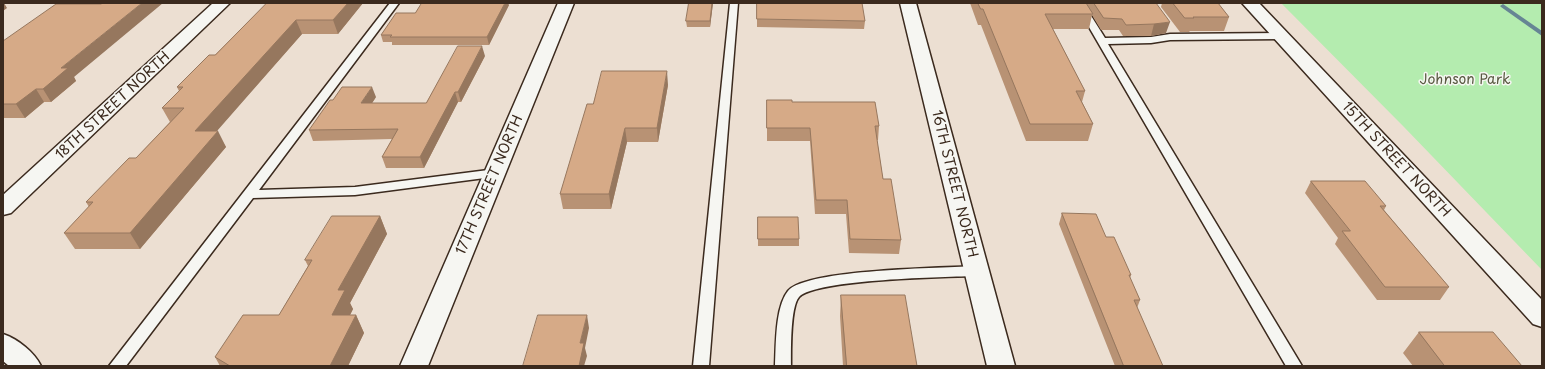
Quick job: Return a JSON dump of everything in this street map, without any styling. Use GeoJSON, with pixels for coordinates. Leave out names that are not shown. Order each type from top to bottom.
{"type":"FeatureCollection","features":[{"type":"Feature","properties":{"kind":"street","name":"18TH STREET NORTH"},"geometry":{"type":"LineString","coordinates":[[3,208],[222,3]]}},
{"type":"Feature","properties":{"kind":"street","name":"17TH STREET NORTH"},"geometry":{"type":"LineString","coordinates":[[414,366],[566,3]]}},
{"type":"Feature","properties":{"kind":"street","name":"16TH STREET NORTH"},"geometry":{"type":"LineString","coordinates":[[908,3],[1001,366]]}},
{"type":"Feature","properties":{"kind":"street","name":"15TH STREET NORTH"},"geometry":{"type":"LineString","coordinates":[[1250,3],[1542,317]]}},
{"type":"Feature","properties":{"kind":"street"},"geometry":{"type":"LineString","coordinates":[[3,345],[27,366]]}},
{"type":"Feature","properties":{"kind":"lane"},"geometry":{"type":"LineString","coordinates":[[117,366],[394,3]]}},
{"type":"Feature","properties":{"kind":"lane"},"geometry":{"type":"LineString","coordinates":[[701,366],[734,3]]}},
{"type":"Feature","properties":{"kind":"lane"},"geometry":{"type":"LineString","coordinates":[[1079,3],[1294,366]]}},
{"type":"Feature","properties":{"kind":"lane"},"geometry":{"type":"LineString","coordinates":[[1168,25],[1176,37]]}},
{"type":"Feature","properties":{"kind":"lane"},"geometry":{"type":"LineString","coordinates":[[1102,41],[1151,40],[1176,37],[1280,36]]}},
{"type":"Feature","properties":{"kind":"lane"},"geometry":{"type":"LineString","coordinates":[[249,194],[355,191],[496,173]]}},
{"type":"Feature","properties":{"kind":"lane"},"geometry":{"type":"LineString","coordinates":[[783,366],[785,320],[793,293],[804,286],[836,279],[977,271]]}},
{"type":"Feature","properties":{"kind":"green space","name":"Johnson Park"},"geometry":{"type":"Polygon","coordinates":[[[1281,3],[1542,3],[1542,270],[1404,127],[1281,3]]]}},
{"type":"Feature","properties":{"kind":"building"},"geometry":{"type":"Polygon","coordinates":[[[142,3],[61,68],[68,68],[43,89],[36,89],[16,104],[3,104],[3,41],[56,4],[142,3]]]}},
{"type":"Feature","properties":{"kind":"building"},"geometry":{"type":"Polygon","coordinates":[[[267,3],[348,3],[333,20],[296,20],[195,131],[218,131],[130,233],[64,233],[93,202],[86,202],[129,158],[136,158],[184,108],[162,108],[183,87],[177,87],[209,55],[215,55],[267,3]]]}},
{"type":"Feature","properties":{"kind":"building"},"geometry":{"type":"Polygon","coordinates":[[[422,3],[505,3],[487,37],[390,37],[392,35],[381,35],[396,13],[415,13],[422,3]]]}},
{"type":"Feature","properties":{"kind":"building"},"geometry":{"type":"Polygon","coordinates":[[[689,3],[712,3],[710,21],[686,21],[689,3]]]}},
{"type":"Feature","properties":{"kind":"building"},"geometry":{"type":"Polygon","coordinates":[[[757,3],[862,3],[865,21],[757,19],[757,3]]]}},
{"type":"Feature","properties":{"kind":"building"},"geometry":{"type":"Polygon","coordinates":[[[978,3],[1086,3],[1093,14],[1045,14],[1085,91],[1076,91],[1093,124],[1030,124],[983,9],[981,9],[978,3]]]}},
{"type":"Feature","properties":{"kind":"building"},"geometry":{"type":"Polygon","coordinates":[[[1094,3],[1156,3],[1170,22],[1126,25],[1122,19],[1104,18],[1094,3]]]}},
{"type":"Feature","properties":{"kind":"building"},"geometry":{"type":"Polygon","coordinates":[[[1173,3],[1218,3],[1229,17],[1185,18],[1173,3]]]}},
{"type":"Feature","properties":{"kind":"building"},"geometry":{"type":"Polygon","coordinates":[[[458,46],[482,46],[458,92],[455,92],[420,157],[382,157],[398,129],[309,130],[330,100],[333,100],[342,87],[372,87],[361,103],[426,103],[458,46]]]}},
{"type":"Feature","properties":{"kind":"building"},"geometry":{"type":"Polygon","coordinates":[[[602,71],[667,71],[657,128],[625,128],[609,194],[560,194],[587,104],[593,104],[602,71]]]}},
{"type":"Feature","properties":{"kind":"building"},"geometry":{"type":"Polygon","coordinates":[[[767,100],[792,100],[792,102],[875,102],[879,126],[875,126],[883,179],[891,179],[901,240],[850,239],[847,200],[816,200],[810,128],[767,128],[767,100]]]}},
{"type":"Feature","properties":{"kind":"building"},"geometry":{"type":"Polygon","coordinates":[[[1311,181],[1365,181],[1386,206],[1380,206],[1449,287],[1385,287],[1342,231],[1350,231],[1311,181]]]}},
{"type":"Feature","properties":{"kind":"building"},"geometry":{"type":"Polygon","coordinates":[[[1062,213],[1096,214],[1106,237],[1114,237],[1131,275],[1129,275],[1140,300],[1134,300],[1163,366],[1124,366],[1062,213]]]}},
{"type":"Feature","properties":{"kind":"building"},"geometry":{"type":"Polygon","coordinates":[[[332,216],[380,216],[338,290],[345,290],[332,315],[356,315],[330,366],[230,366],[215,357],[243,315],[279,315],[312,260],[305,260],[332,216]]]}},
{"type":"Feature","properties":{"kind":"building"},"geometry":{"type":"Polygon","coordinates":[[[758,217],[798,217],[799,239],[758,239],[758,217]]]}},
{"type":"Feature","properties":{"kind":"building"},"geometry":{"type":"Polygon","coordinates":[[[841,295],[905,295],[917,366],[847,366],[841,295]]]}},
{"type":"Feature","properties":{"kind":"building"},"geometry":{"type":"Polygon","coordinates":[[[538,315],[587,315],[580,343],[584,343],[579,366],[523,366],[538,315]]]}},
{"type":"Feature","properties":{"kind":"building"},"geometry":{"type":"Polygon","coordinates":[[[1419,332],[1493,332],[1522,366],[1445,366],[1419,332]]]}},
{"type":"Feature","properties":{"kind":"waterway"},"geometry":{"type":"LineString","coordinates":[[1503,6],[1542,34]]}}]}
